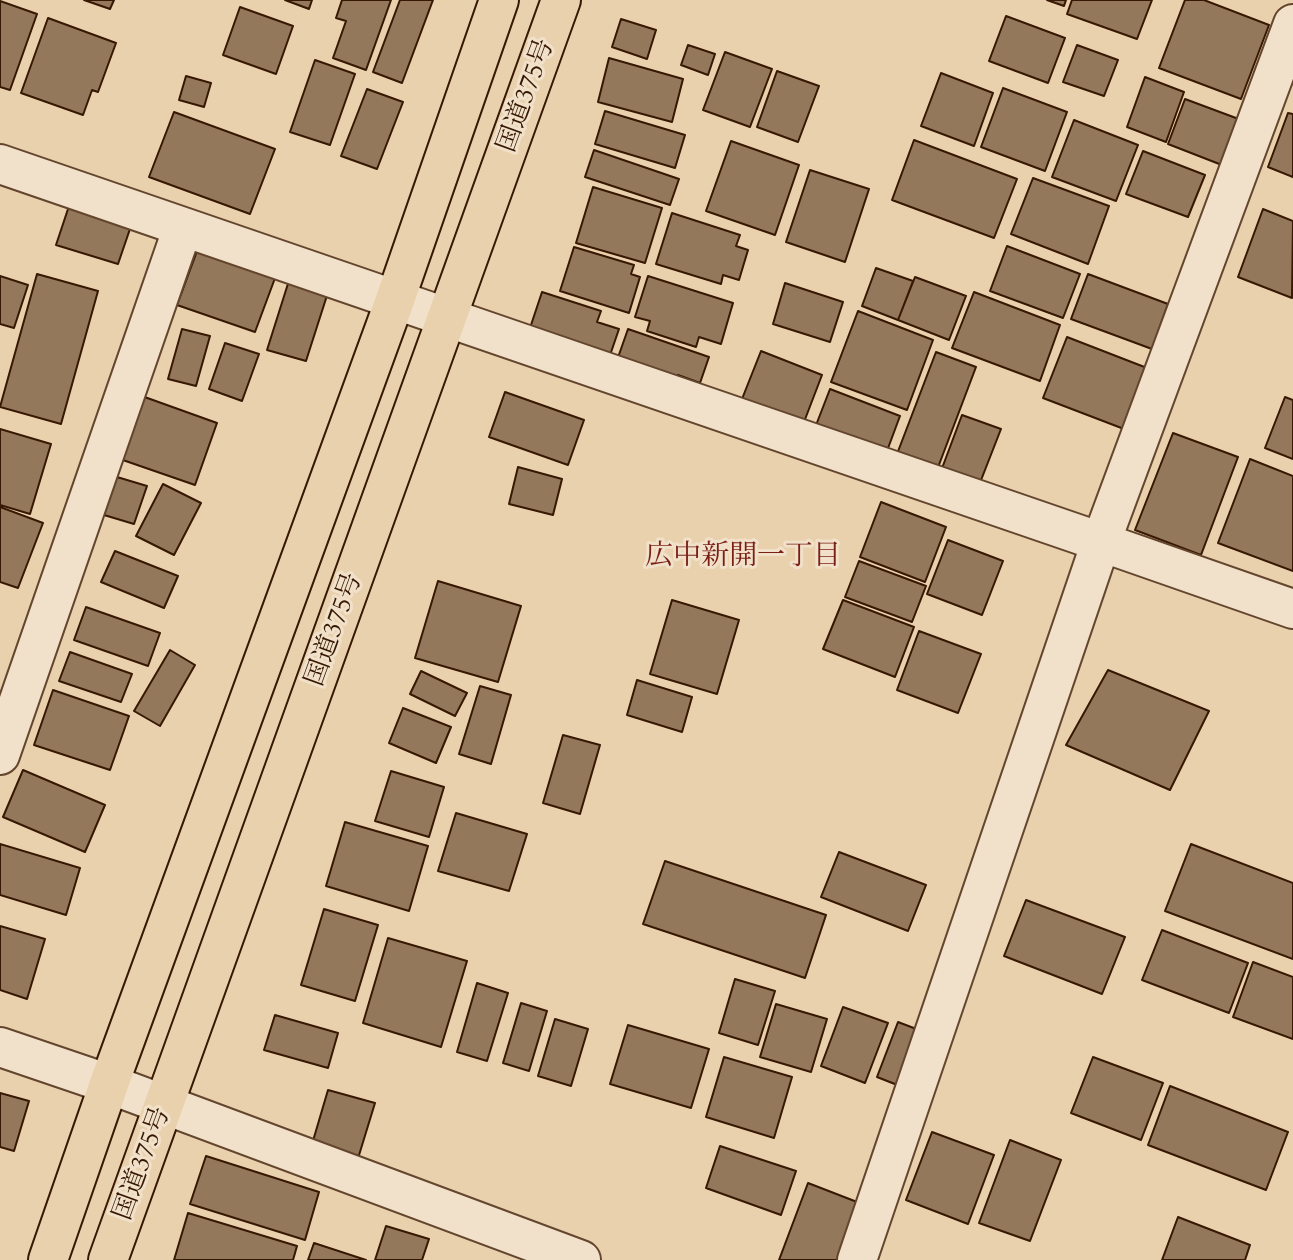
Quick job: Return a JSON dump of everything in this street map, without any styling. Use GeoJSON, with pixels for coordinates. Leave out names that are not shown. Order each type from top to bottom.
{"type":"FeatureCollection","features":[{"type":"Feature","properties":{"kind":"highway"},"geometry":{"type":"LineString","coordinates":[[48,1260],[109,1084],[395,300],[499,0]]}},
{"type":"Feature","properties":{"kind":"highway","name":"国道375号"},"geometry":{"type":"LineString","coordinates":[[108,1260],[561,0]]}},
{"type":"Feature","properties":{"kind":"street"},"geometry":{"type":"LineString","coordinates":[[857,1260],[1101,542],[1293,24]]}},
{"type":"Feature","properties":{"kind":"street"},"geometry":{"type":"LineString","coordinates":[[0,164],[1293,609]]}},
{"type":"Feature","properties":{"kind":"street"},"geometry":{"type":"LineString","coordinates":[[0,755],[183,227]]}},
{"type":"Feature","properties":{"kind":"street"},"geometry":{"type":"LineString","coordinates":[[0,1047],[109,1084],[581,1260]]}},
{"type":"Feature","properties":{"kind":"building"},"geometry":{"type":"Polygon","coordinates":[[[84,0],[114,0],[110,9],[84,0]]]}},
{"type":"Feature","properties":{"kind":"building"},"geometry":{"type":"Polygon","coordinates":[[[285,0],[312,0],[309,9],[285,0]]]}},
{"type":"Feature","properties":{"kind":"building"},"geometry":{"type":"Polygon","coordinates":[[[342,0],[391,0],[366,70],[333,58],[346,21],[336,18],[342,0]]]}},
{"type":"Feature","properties":{"kind":"building"},"geometry":{"type":"Polygon","coordinates":[[[400,0],[433,0],[402,83],[373,72],[400,0]]]}},
{"type":"Feature","properties":{"kind":"building"},"geometry":{"type":"Polygon","coordinates":[[[1047,0],[1066,0],[1064,6],[1047,0]]]}},
{"type":"Feature","properties":{"kind":"building"},"geometry":{"type":"Polygon","coordinates":[[[1072,0],[1152,0],[1137,39],[1067,14],[1072,0]]]}},
{"type":"Feature","properties":{"kind":"building"},"geometry":{"type":"Polygon","coordinates":[[[1185,0],[1204,0],[1269,25],[1241,99],[1159,68],[1185,0]]]}},
{"type":"Feature","properties":{"kind":"building"},"geometry":{"type":"Polygon","coordinates":[[[0,1],[37,14],[10,90],[0,87],[0,1]]]}},
{"type":"Feature","properties":{"kind":"building"},"geometry":{"type":"Polygon","coordinates":[[[240,7],[293,26],[276,74],[223,55],[240,7]]]}},
{"type":"Feature","properties":{"kind":"building"},"geometry":{"type":"Polygon","coordinates":[[[1006,16],[1065,38],[1048,83],[989,61],[1006,16]]]}},
{"type":"Feature","properties":{"kind":"building"},"geometry":{"type":"Polygon","coordinates":[[[48,18],[116,43],[98,92],[92,90],[83,115],[21,93],[48,18]]]}},
{"type":"Feature","properties":{"kind":"building"},"geometry":{"type":"Polygon","coordinates":[[[621,19],[656,30],[647,59],[612,47],[621,19]]]}},
{"type":"Feature","properties":{"kind":"building"},"geometry":{"type":"Polygon","coordinates":[[[688,45],[715,54],[708,75],[681,65],[688,45]]]}},
{"type":"Feature","properties":{"kind":"building"},"geometry":{"type":"Polygon","coordinates":[[[1077,45],[1118,60],[1104,96],[1063,82],[1077,45]]]}},
{"type":"Feature","properties":{"kind":"building"},"geometry":{"type":"Polygon","coordinates":[[[725,52],[772,69],[750,127],[703,110],[725,52]]]}},
{"type":"Feature","properties":{"kind":"building"},"geometry":{"type":"Polygon","coordinates":[[[609,58],[683,79],[672,122],[598,102],[609,58]]]}},
{"type":"Feature","properties":{"kind":"building"},"geometry":{"type":"Polygon","coordinates":[[[315,60],[355,74],[330,145],[290,132],[315,60]]]}},
{"type":"Feature","properties":{"kind":"building"},"geometry":{"type":"Polygon","coordinates":[[[777,71],[819,86],[798,142],[757,127],[777,71]]]}},
{"type":"Feature","properties":{"kind":"building"},"geometry":{"type":"Polygon","coordinates":[[[941,73],[993,93],[974,146],[921,126],[941,73]]]}},
{"type":"Feature","properties":{"kind":"building"},"geometry":{"type":"Polygon","coordinates":[[[186,76],[211,83],[204,107],[179,100],[186,76]]]}},
{"type":"Feature","properties":{"kind":"building"},"geometry":{"type":"Polygon","coordinates":[[[1145,77],[1184,92],[1166,142],[1127,127],[1145,77]]]}},
{"type":"Feature","properties":{"kind":"building"},"geometry":{"type":"Polygon","coordinates":[[[1003,88],[1067,112],[1045,171],[981,147],[1003,88]]]}},
{"type":"Feature","properties":{"kind":"building"},"geometry":{"type":"Polygon","coordinates":[[[367,89],[403,102],[377,169],[341,156],[367,89]]]}},
{"type":"Feature","properties":{"kind":"building"},"geometry":{"type":"Polygon","coordinates":[[[1185,99],[1244,121],[1227,167],[1168,144],[1185,99]]]}},
{"type":"Feature","properties":{"kind":"building"},"geometry":{"type":"Polygon","coordinates":[[[605,111],[685,135],[675,168],[595,144],[605,111]]]}},
{"type":"Feature","properties":{"kind":"building"},"geometry":{"type":"Polygon","coordinates":[[[174,112],[275,149],[250,214],[149,177],[174,112]]]}},
{"type":"Feature","properties":{"kind":"building"},"geometry":{"type":"Polygon","coordinates":[[[1288,113],[1293,114],[1293,177],[1268,167],[1288,113]]]}},
{"type":"Feature","properties":{"kind":"building"},"geometry":{"type":"Polygon","coordinates":[[[1074,120],[1138,145],[1116,201],[1052,177],[1074,120]]]}},
{"type":"Feature","properties":{"kind":"building"},"geometry":{"type":"Polygon","coordinates":[[[914,140],[1017,179],[994,238],[892,200],[914,140]]]}},
{"type":"Feature","properties":{"kind":"building"},"geometry":{"type":"Polygon","coordinates":[[[731,141],[799,165],[775,235],[706,211],[731,141]]]}},
{"type":"Feature","properties":{"kind":"building"},"geometry":{"type":"Polygon","coordinates":[[[594,150],[679,179],[670,205],[585,177],[594,150]]]}},
{"type":"Feature","properties":{"kind":"building"},"geometry":{"type":"Polygon","coordinates":[[[1143,151],[1205,175],[1188,217],[1126,194],[1143,151]]]}},
{"type":"Feature","properties":{"kind":"building"},"geometry":{"type":"Polygon","coordinates":[[[810,170],[869,189],[845,262],[786,242],[810,170]]]}},
{"type":"Feature","properties":{"kind":"building"},"geometry":{"type":"Polygon","coordinates":[[[1033,178],[1109,206],[1088,264],[1011,234],[1033,178]]]}},
{"type":"Feature","properties":{"kind":"building"},"geometry":{"type":"Polygon","coordinates":[[[593,187],[662,208],[645,263],[576,243],[593,187]]]}},
{"type":"Feature","properties":{"kind":"building"},"geometry":{"type":"Polygon","coordinates":[[[69,206],[131,226],[118,264],[56,245],[69,206]]]}},
{"type":"Feature","properties":{"kind":"building"},"geometry":{"type":"Polygon","coordinates":[[[1263,209],[1293,221],[1292,298],[1238,277],[1263,209]]]}},
{"type":"Feature","properties":{"kind":"building"},"geometry":{"type":"Polygon","coordinates":[[[672,213],[740,235],[736,246],[748,250],[739,280],[723,275],[721,284],[656,264],[672,213]]]}},
{"type":"Feature","properties":{"kind":"building"},"geometry":{"type":"Polygon","coordinates":[[[200,243],[278,270],[255,332],[177,305],[200,243]]]}},
{"type":"Feature","properties":{"kind":"building"},"geometry":{"type":"Polygon","coordinates":[[[1007,246],[1080,274],[1063,318],[990,291],[1007,246]]]}},
{"type":"Feature","properties":{"kind":"building"},"geometry":{"type":"Polygon","coordinates":[[[574,247],[634,265],[631,274],[640,277],[629,313],[560,291],[574,247]]]}},
{"type":"Feature","properties":{"kind":"building"},"geometry":{"type":"Polygon","coordinates":[[[876,268],[913,281],[898,320],[862,306],[876,268]]]}},
{"type":"Feature","properties":{"kind":"building"},"geometry":{"type":"Polygon","coordinates":[[[292,271],[331,283],[306,361],[267,350],[292,271]]]}},
{"type":"Feature","properties":{"kind":"building"},"geometry":{"type":"Polygon","coordinates":[[[37,274],[98,291],[61,424],[0,407],[37,274]]]}},
{"type":"Feature","properties":{"kind":"building"},"geometry":{"type":"Polygon","coordinates":[[[1088,274],[1168,304],[1152,349],[1071,319],[1088,274]]]}},
{"type":"Feature","properties":{"kind":"building"},"geometry":{"type":"Polygon","coordinates":[[[0,276],[28,285],[14,328],[0,324],[0,276]]]}},
{"type":"Feature","properties":{"kind":"building"},"geometry":{"type":"Polygon","coordinates":[[[648,276],[733,303],[721,344],[699,337],[696,347],[647,331],[650,321],[635,317],[648,276]]]}},
{"type":"Feature","properties":{"kind":"building"},"geometry":{"type":"Polygon","coordinates":[[[915,277],[966,296],[949,340],[898,320],[915,277]]]}},
{"type":"Feature","properties":{"kind":"building"},"geometry":{"type":"Polygon","coordinates":[[[785,283],[843,302],[830,342],[773,324],[785,283]]]}},
{"type":"Feature","properties":{"kind":"building"},"geometry":{"type":"Polygon","coordinates":[[[542,292],[601,311],[597,322],[619,329],[607,364],[527,337],[542,292]]]}},
{"type":"Feature","properties":{"kind":"building"},"geometry":{"type":"Polygon","coordinates":[[[974,292],[1060,325],[1040,381],[952,348],[974,292]]]}},
{"type":"Feature","properties":{"kind":"building"},"geometry":{"type":"Polygon","coordinates":[[[858,311],[933,340],[907,410],[831,382],[858,311]]]}},
{"type":"Feature","properties":{"kind":"building"},"geometry":{"type":"Polygon","coordinates":[[[182,329],[210,336],[196,386],[168,379],[182,329]]]}},
{"type":"Feature","properties":{"kind":"building"},"geometry":{"type":"Polygon","coordinates":[[[628,329],[709,357],[700,383],[678,375],[674,387],[615,366],[628,329]]]}},
{"type":"Feature","properties":{"kind":"building"},"geometry":{"type":"Polygon","coordinates":[[[1067,337],[1147,368],[1124,429],[1043,398],[1067,337]]]}},
{"type":"Feature","properties":{"kind":"building"},"geometry":{"type":"Polygon","coordinates":[[[225,343],[259,354],[242,401],[209,389],[225,343]]]}},
{"type":"Feature","properties":{"kind":"building"},"geometry":{"type":"Polygon","coordinates":[[[761,351],[822,375],[804,422],[742,399],[761,351]]]}},
{"type":"Feature","properties":{"kind":"building"},"geometry":{"type":"Polygon","coordinates":[[[936,352],[976,367],[937,470],[897,454],[936,352]]]}},
{"type":"Feature","properties":{"kind":"building"},"geometry":{"type":"Polygon","coordinates":[[[830,389],[900,416],[884,459],[813,433],[830,389]]]}},
{"type":"Feature","properties":{"kind":"building"},"geometry":{"type":"Polygon","coordinates":[[[505,392],[584,420],[568,465],[489,437],[505,392]]]}},
{"type":"Feature","properties":{"kind":"building"},"geometry":{"type":"Polygon","coordinates":[[[139,395],[217,423],[195,485],[117,458],[139,395]]]}},
{"type":"Feature","properties":{"kind":"building"},"geometry":{"type":"Polygon","coordinates":[[[1285,397],[1293,400],[1293,459],[1265,448],[1285,397]]]}},
{"type":"Feature","properties":{"kind":"building"},"geometry":{"type":"Polygon","coordinates":[[[962,415],[1001,429],[976,493],[938,479],[962,415]]]}},
{"type":"Feature","properties":{"kind":"building"},"geometry":{"type":"Polygon","coordinates":[[[0,429],[51,444],[30,514],[0,505],[0,429]]]}},
{"type":"Feature","properties":{"kind":"building"},"geometry":{"type":"Polygon","coordinates":[[[1173,433],[1238,457],[1201,555],[1135,530],[1173,433]]]}},
{"type":"Feature","properties":{"kind":"building"},"geometry":{"type":"Polygon","coordinates":[[[1250,459],[1293,476],[1293,571],[1218,543],[1250,459]]]}},
{"type":"Feature","properties":{"kind":"building"},"geometry":{"type":"Polygon","coordinates":[[[518,467],[562,479],[553,515],[509,504],[518,467]]]}},
{"type":"Feature","properties":{"kind":"building"},"geometry":{"type":"Polygon","coordinates":[[[117,477],[147,486],[134,524],[104,515],[117,477]]]}},
{"type":"Feature","properties":{"kind":"building"},"geometry":{"type":"Polygon","coordinates":[[[163,484],[201,503],[174,555],[136,536],[163,484]]]}},
{"type":"Feature","properties":{"kind":"building"},"geometry":{"type":"Polygon","coordinates":[[[881,502],[946,527],[925,582],[860,557],[881,502]]]}},
{"type":"Feature","properties":{"kind":"building"},"geometry":{"type":"Polygon","coordinates":[[[0,507],[43,523],[18,588],[0,582],[0,507]]]}},
{"type":"Feature","properties":{"kind":"building"},"geometry":{"type":"Polygon","coordinates":[[[948,540],[1003,561],[982,615],[927,594],[948,540]]]}},
{"type":"Feature","properties":{"kind":"building"},"geometry":{"type":"Polygon","coordinates":[[[115,551],[178,576],[164,608],[101,582],[115,551]]]}},
{"type":"Feature","properties":{"kind":"building"},"geometry":{"type":"Polygon","coordinates":[[[859,561],[926,586],[912,622],[845,597],[859,561]]]}},
{"type":"Feature","properties":{"kind":"building"},"geometry":{"type":"Polygon","coordinates":[[[438,581],[521,606],[498,682],[415,658],[438,581]]]}},
{"type":"Feature","properties":{"kind":"building"},"geometry":{"type":"Polygon","coordinates":[[[672,600],[739,620],[717,694],[650,674],[672,600]]]}},
{"type":"Feature","properties":{"kind":"building"},"geometry":{"type":"Polygon","coordinates":[[[843,600],[914,627],[895,677],[823,649],[843,600]]]}},
{"type":"Feature","properties":{"kind":"building"},"geometry":{"type":"Polygon","coordinates":[[[86,607],[160,633],[148,666],[74,640],[86,607]]]}},
{"type":"Feature","properties":{"kind":"building"},"geometry":{"type":"Polygon","coordinates":[[[919,631],[981,654],[958,713],[897,690],[919,631]]]}},
{"type":"Feature","properties":{"kind":"building"},"geometry":{"type":"Polygon","coordinates":[[[170,650],[195,665],[160,726],[134,711],[170,650]]]}},
{"type":"Feature","properties":{"kind":"building"},"geometry":{"type":"Polygon","coordinates":[[[70,652],[132,674],[121,702],[59,681],[70,652]]]}},
{"type":"Feature","properties":{"kind":"building"},"geometry":{"type":"Polygon","coordinates":[[[1108,670],[1209,711],[1170,790],[1066,745],[1108,670]]]}},
{"type":"Feature","properties":{"kind":"building"},"geometry":{"type":"Polygon","coordinates":[[[421,671],[467,693],[455,716],[410,694],[421,671]]]}},
{"type":"Feature","properties":{"kind":"building"},"geometry":{"type":"Polygon","coordinates":[[[637,680],[692,697],[682,732],[627,715],[637,680]]]}},
{"type":"Feature","properties":{"kind":"building"},"geometry":{"type":"Polygon","coordinates":[[[480,686],[511,695],[491,764],[459,754],[480,686]]]}},
{"type":"Feature","properties":{"kind":"building"},"geometry":{"type":"Polygon","coordinates":[[[53,690],[129,716],[110,770],[34,745],[53,690]]]}},
{"type":"Feature","properties":{"kind":"building"},"geometry":{"type":"Polygon","coordinates":[[[403,708],[451,727],[436,763],[389,743],[403,708]]]}},
{"type":"Feature","properties":{"kind":"building"},"geometry":{"type":"Polygon","coordinates":[[[563,735],[600,745],[580,814],[543,803],[563,735]]]}},
{"type":"Feature","properties":{"kind":"building"},"geometry":{"type":"Polygon","coordinates":[[[23,770],[105,805],[85,852],[3,817],[23,770]]]}},
{"type":"Feature","properties":{"kind":"building"},"geometry":{"type":"Polygon","coordinates":[[[391,771],[444,787],[429,837],[375,821],[391,771]]]}},
{"type":"Feature","properties":{"kind":"building"},"geometry":{"type":"Polygon","coordinates":[[[456,813],[527,834],[509,891],[438,871],[456,813]]]}},
{"type":"Feature","properties":{"kind":"building"},"geometry":{"type":"Polygon","coordinates":[[[345,822],[428,846],[409,911],[326,886],[345,822]]]}},
{"type":"Feature","properties":{"kind":"building"},"geometry":{"type":"Polygon","coordinates":[[[0,844],[80,868],[66,915],[0,895],[0,844]]]}},
{"type":"Feature","properties":{"kind":"building"},"geometry":{"type":"Polygon","coordinates":[[[1191,844],[1293,883],[1293,959],[1165,911],[1191,844]]]}},
{"type":"Feature","properties":{"kind":"building"},"geometry":{"type":"Polygon","coordinates":[[[839,852],[926,885],[908,931],[821,897],[839,852]]]}},
{"type":"Feature","properties":{"kind":"building"},"geometry":{"type":"Polygon","coordinates":[[[665,861],[826,915],[805,978],[643,924],[665,861]]]}},
{"type":"Feature","properties":{"kind":"building"},"geometry":{"type":"Polygon","coordinates":[[[1026,900],[1125,937],[1102,994],[1004,956],[1026,900]]]}},
{"type":"Feature","properties":{"kind":"building"},"geometry":{"type":"Polygon","coordinates":[[[324,909],[378,925],[355,1001],[301,985],[324,909]]]}},
{"type":"Feature","properties":{"kind":"building"},"geometry":{"type":"Polygon","coordinates":[[[0,926],[45,939],[27,999],[0,990],[0,926]]]}},
{"type":"Feature","properties":{"kind":"building"},"geometry":{"type":"Polygon","coordinates":[[[1162,930],[1248,963],[1229,1013],[1142,980],[1162,930]]]}},
{"type":"Feature","properties":{"kind":"building"},"geometry":{"type":"Polygon","coordinates":[[[388,938],[467,961],[441,1047],[363,1023],[388,938]]]}},
{"type":"Feature","properties":{"kind":"building"},"geometry":{"type":"Polygon","coordinates":[[[1253,962],[1293,977],[1293,1039],[1233,1017],[1253,962]]]}},
{"type":"Feature","properties":{"kind":"building"},"geometry":{"type":"Polygon","coordinates":[[[735,979],[775,991],[758,1045],[719,1033],[735,979]]]}},
{"type":"Feature","properties":{"kind":"building"},"geometry":{"type":"Polygon","coordinates":[[[477,983],[508,993],[487,1061],[457,1052],[477,983]]]}},
{"type":"Feature","properties":{"kind":"building"},"geometry":{"type":"Polygon","coordinates":[[[521,1003],[547,1011],[529,1071],[503,1063],[521,1003]]]}},
{"type":"Feature","properties":{"kind":"building"},"geometry":{"type":"Polygon","coordinates":[[[776,1004],[827,1019],[811,1072],[760,1057],[776,1004]]]}},
{"type":"Feature","properties":{"kind":"building"},"geometry":{"type":"Polygon","coordinates":[[[843,1007],[888,1023],[865,1083],[821,1066],[843,1007]]]}},
{"type":"Feature","properties":{"kind":"building"},"geometry":{"type":"Polygon","coordinates":[[[275,1015],[338,1033],[328,1068],[264,1050],[275,1015]]]}},
{"type":"Feature","properties":{"kind":"building"},"geometry":{"type":"Polygon","coordinates":[[[555,1019],[588,1029],[571,1086],[538,1076],[555,1019]]]}},
{"type":"Feature","properties":{"kind":"building"},"geometry":{"type":"Polygon","coordinates":[[[898,1022],[932,1035],[910,1090],[877,1077],[898,1022]]]}},
{"type":"Feature","properties":{"kind":"building"},"geometry":{"type":"Polygon","coordinates":[[[628,1025],[709,1049],[691,1108],[610,1084],[628,1025]]]}},
{"type":"Feature","properties":{"kind":"building"},"geometry":{"type":"Polygon","coordinates":[[[724,1057],[792,1077],[774,1138],[706,1117],[724,1057]]]}},
{"type":"Feature","properties":{"kind":"building"},"geometry":{"type":"Polygon","coordinates":[[[1093,1057],[1163,1083],[1141,1140],[1071,1113],[1093,1057]]]}},
{"type":"Feature","properties":{"kind":"building"},"geometry":{"type":"Polygon","coordinates":[[[1170,1086],[1288,1132],[1266,1190],[1148,1145],[1170,1086]]]}},
{"type":"Feature","properties":{"kind":"building"},"geometry":{"type":"Polygon","coordinates":[[[328,1090],[375,1103],[356,1165],[310,1151],[328,1090]]]}},
{"type":"Feature","properties":{"kind":"building"},"geometry":{"type":"Polygon","coordinates":[[[0,1093],[29,1101],[14,1151],[0,1147],[0,1093]]]}},
{"type":"Feature","properties":{"kind":"building"},"geometry":{"type":"Polygon","coordinates":[[[932,1132],[994,1155],[968,1224],[906,1200],[932,1132]]]}},
{"type":"Feature","properties":{"kind":"building"},"geometry":{"type":"Polygon","coordinates":[[[1010,1140],[1061,1160],[1030,1241],[979,1223],[1010,1140]]]}},
{"type":"Feature","properties":{"kind":"building"},"geometry":{"type":"Polygon","coordinates":[[[720,1146],[796,1171],[781,1215],[706,1188],[720,1146]]]}},
{"type":"Feature","properties":{"kind":"building"},"geometry":{"type":"Polygon","coordinates":[[[206,1156],[319,1192],[305,1240],[190,1204],[206,1156]]]}},
{"type":"Feature","properties":{"kind":"building"},"geometry":{"type":"Polygon","coordinates":[[[808,1183],[870,1207],[849,1260],[779,1260],[808,1183]]]}},
{"type":"Feature","properties":{"kind":"building"},"geometry":{"type":"Polygon","coordinates":[[[188,1213],[297,1246],[293,1260],[174,1260],[188,1213]]]}},
{"type":"Feature","properties":{"kind":"building"},"geometry":{"type":"Polygon","coordinates":[[[1178,1217],[1250,1245],[1245,1260],[1162,1260],[1178,1217]]]}},
{"type":"Feature","properties":{"kind":"building"},"geometry":{"type":"Polygon","coordinates":[[[386,1226],[429,1239],[422,1260],[375,1260],[386,1226]]]}},
{"type":"Feature","properties":{"kind":"building"},"geometry":{"type":"Polygon","coordinates":[[[314,1243],[366,1260],[308,1260],[314,1243]]]}},
{"type":"Feature","properties":{"kind":"district","name":"広中新開一丁目"},"geometry":{"type":"Point","coordinates":[743,558]}}]}
